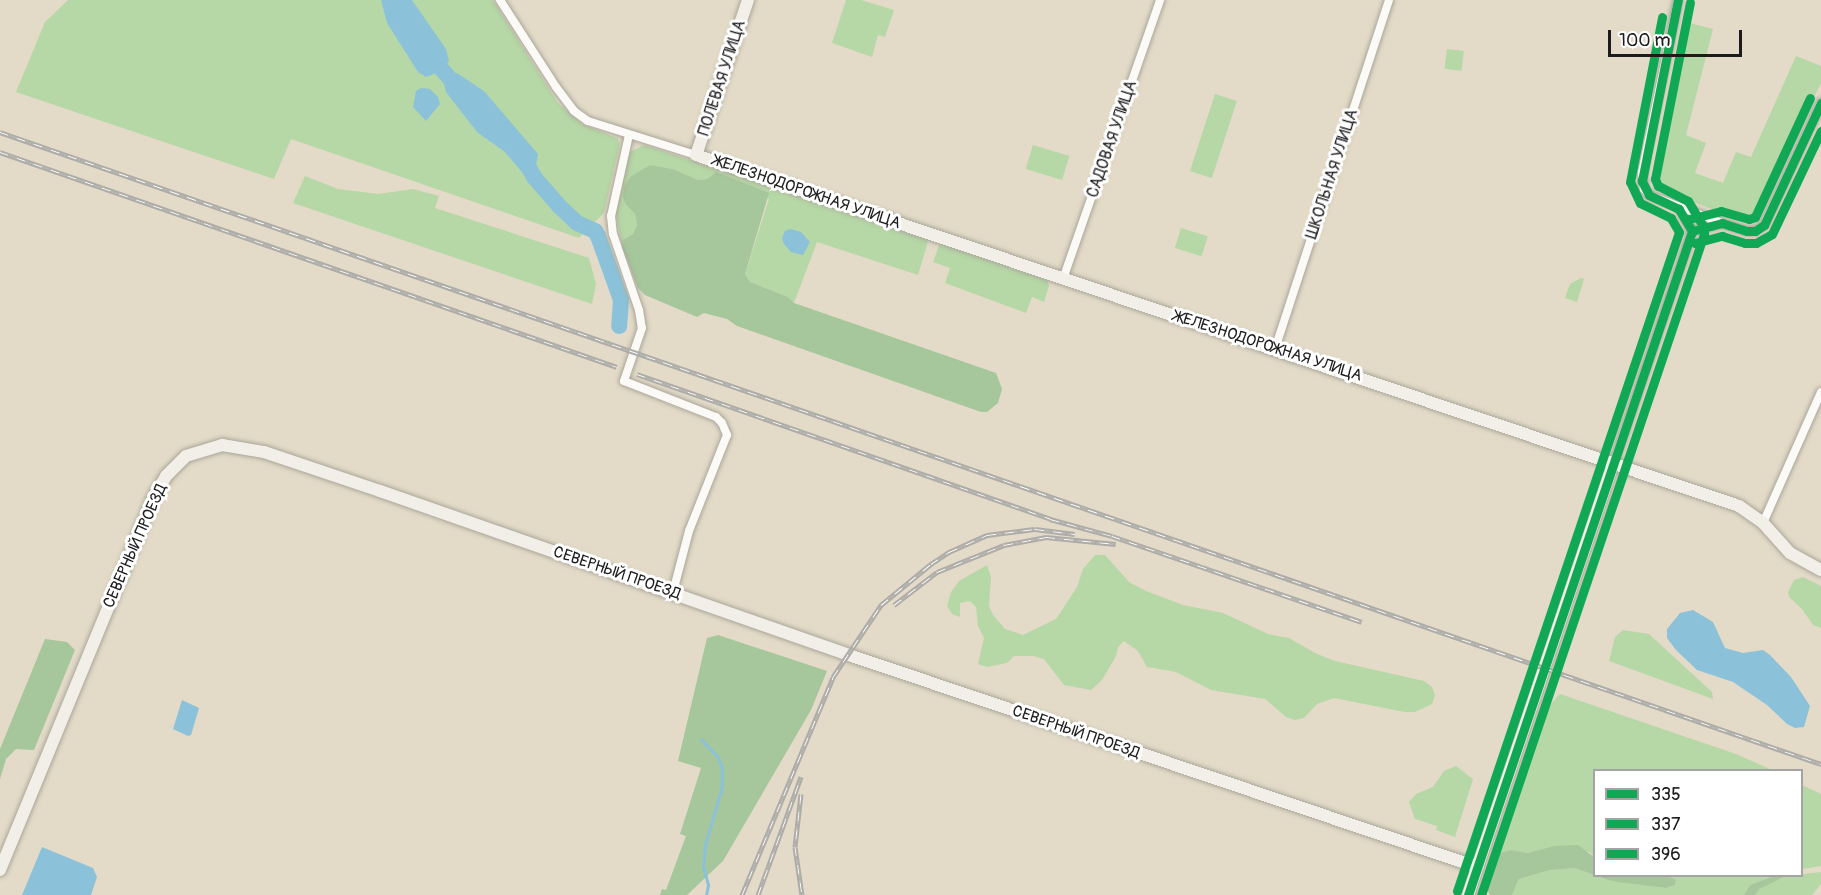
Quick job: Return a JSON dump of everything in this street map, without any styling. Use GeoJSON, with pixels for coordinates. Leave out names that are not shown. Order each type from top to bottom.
{"type":"FeatureCollection","features":[{"type":"Feature","properties":{"kind":"street"},"geometry":{"type":"LineString","coordinates":[[500,0],[574,111],[588,121],[696,155]]}},
{"type":"Feature","properties":{"kind":"street","name":"ПОЛЕВАЯ УЛИЦА"},"geometry":{"type":"LineString","coordinates":[[696,155],[748,0]]}},
{"type":"Feature","properties":{"kind":"street","name":"САДОВАЯ УЛИЦА"},"geometry":{"type":"LineString","coordinates":[[1063,279],[1160,0]]}},
{"type":"Feature","properties":{"kind":"street","name":"ШКОЛЬНАЯ УЛИЦА"},"geometry":{"type":"LineString","coordinates":[[1275,349],[1389,0]]}},
{"type":"Feature","properties":{"kind":"street"},"geometry":{"type":"LineString","coordinates":[[1678,0],[1642,181],[1649,195],[1722,224],[1755,231],[1764,225],[1821,103]]}},
{"type":"Feature","properties":{"kind":"street"},"geometry":{"type":"LineString","coordinates":[[629,135],[611,216],[613,234],[639,310],[642,328],[624,381],[708,413],[722,423],[726,435],[689,531],[672,592]]}},
{"type":"Feature","properties":{"kind":"street","name":"ЖЕЛЕЗНОДОРОЖНАЯ УЛИЦА"},"geometry":{"type":"LineString","coordinates":[[696,155],[1614,462],[1738,506],[1763,523],[1790,553],[1821,570]]}},
{"type":"Feature","properties":{"kind":"street"},"geometry":{"type":"LineString","coordinates":[[1468,895],[1692,231],[1679,208]]}},
{"type":"Feature","properties":{"kind":"street"},"geometry":{"type":"LineString","coordinates":[[1692,231],[1722,224]]}},
{"type":"Feature","properties":{"kind":"street"},"geometry":{"type":"LineString","coordinates":[[1763,523],[1821,392]]}},
{"type":"Feature","properties":{"kind":"street","name":"СЕВЕРНЫЙ ПРОЕЗД"},"geometry":{"type":"LineString","coordinates":[[0,870],[153,498],[166,476],[186,456],[222,445],[264,452],[1477,867]]}},
{"type":"Feature","properties":{"kind":"green space"},"geometry":{"type":"Polygon","coordinates":[[[68,0],[493,0],[558,103],[582,124],[617,138],[620,144],[604,213],[579,238],[291,139],[274,179],[16,92],[45,22],[68,0]]]}},
{"type":"Feature","properties":{"kind":"green space"},"geometry":{"type":"Polygon","coordinates":[[[846,0],[861,0],[894,10],[885,37],[878,35],[872,57],[832,43],[846,0]]]}},
{"type":"Feature","properties":{"kind":"green space"},"geometry":{"type":"Polygon","coordinates":[[[1686,22],[1713,29],[1686,135],[1706,143],[1695,173],[1723,183],[1736,152],[1751,157],[1796,56],[1821,66],[1821,83],[1757,213],[1747,218],[1731,216],[1661,190],[1653,180],[1654,162],[1686,22]]]}},
{"type":"Feature","properties":{"kind":"green space"},"geometry":{"type":"Polygon","coordinates":[[[1447,49],[1464,51],[1461,71],[1445,69],[1447,49]]]}},
{"type":"Feature","properties":{"kind":"green space"},"geometry":{"type":"Polygon","coordinates":[[[1215,94],[1237,101],[1212,178],[1190,171],[1215,94]]]}},
{"type":"Feature","properties":{"kind":"green space"},"geometry":{"type":"Polygon","coordinates":[[[644,145],[929,238],[918,275],[817,242],[794,303],[788,297],[750,282],[745,274],[769,199],[708,179],[698,180],[673,169],[650,165],[642,171],[626,205],[635,214],[637,225],[633,234],[623,240],[622,247],[616,213],[625,161],[630,152],[644,145]]]}},
{"type":"Feature","properties":{"kind":"green space"},"geometry":{"type":"Polygon","coordinates":[[[1033,145],[1069,156],[1062,180],[1026,169],[1033,145]]]}},
{"type":"Feature","properties":{"kind":"green space"},"geometry":{"type":"Polygon","coordinates":[[[650,165],[673,169],[698,180],[708,179],[716,172],[769,193],[745,274],[750,282],[788,297],[794,303],[996,373],[1002,389],[998,403],[987,412],[981,412],[737,326],[727,319],[704,313],[697,317],[645,295],[638,288],[622,247],[623,240],[633,234],[637,225],[635,214],[626,205],[623,197],[624,187],[630,177],[650,165]]]}},
{"type":"Feature","properties":{"kind":"green space"},"geometry":{"type":"Polygon","coordinates":[[[305,176],[338,189],[378,194],[413,189],[439,196],[435,208],[589,258],[596,284],[592,304],[293,203],[305,176]]]}},
{"type":"Feature","properties":{"kind":"green space"},"geometry":{"type":"Polygon","coordinates":[[[1181,228],[1208,236],[1202,256],[1175,248],[1181,228]]]}},
{"type":"Feature","properties":{"kind":"green space"},"geometry":{"type":"Polygon","coordinates":[[[940,243],[1047,279],[1049,286],[1044,302],[1032,297],[1026,313],[945,283],[950,268],[933,262],[940,243]]]}},
{"type":"Feature","properties":{"kind":"green space"},"geometry":{"type":"Polygon","coordinates":[[[1581,278],[1584,279],[1577,302],[1565,298],[1570,284],[1581,278]]]}},
{"type":"Feature","properties":{"kind":"green space"},"geometry":{"type":"Polygon","coordinates":[[[1095,555],[1105,555],[1129,582],[1146,591],[1183,605],[1223,613],[1268,634],[1289,638],[1335,661],[1424,681],[1432,687],[1435,695],[1432,704],[1415,712],[1405,712],[1334,698],[1317,704],[1304,718],[1295,720],[1286,717],[1265,699],[1211,690],[1176,672],[1147,667],[1138,651],[1124,641],[1118,647],[1116,656],[1102,680],[1091,690],[1064,685],[1044,659],[1033,656],[1014,656],[1007,663],[987,667],[978,664],[984,638],[978,626],[976,607],[970,601],[960,603],[960,617],[952,614],[947,606],[951,592],[959,581],[987,565],[991,577],[989,606],[993,615],[1005,629],[1023,635],[1056,619],[1077,587],[1083,569],[1095,555]]]}},
{"type":"Feature","properties":{"kind":"green space"},"geometry":{"type":"Polygon","coordinates":[[[1803,577],[1821,586],[1821,628],[1813,625],[1802,609],[1789,597],[1788,592],[1794,580],[1803,577]]]}},
{"type":"Feature","properties":{"kind":"green space"},"geometry":{"type":"Polygon","coordinates":[[[1623,630],[1649,634],[1712,692],[1713,699],[1609,661],[1615,637],[1623,630]]]}},
{"type":"Feature","properties":{"kind":"green space"},"geometry":{"type":"Polygon","coordinates":[[[718,635],[827,671],[811,710],[723,861],[687,895],[660,895],[662,889],[666,890],[686,836],[680,834],[701,768],[678,761],[707,638],[718,635]]]}},
{"type":"Feature","properties":{"kind":"green space"},"geometry":{"type":"Polygon","coordinates":[[[45,639],[67,642],[75,650],[34,750],[16,749],[6,759],[0,779],[0,749],[45,639]]]}},
{"type":"Feature","properties":{"kind":"green space"},"geometry":{"type":"Polygon","coordinates":[[[1560,694],[1736,754],[1770,769],[1593,769],[1593,856],[1590,852],[1554,846],[1527,853],[1511,850],[1495,854],[1530,737],[1544,711],[1560,694]]]}},
{"type":"Feature","properties":{"kind":"green space"},"geometry":{"type":"Polygon","coordinates":[[[1456,766],[1473,779],[1455,837],[1436,830],[1437,826],[1415,819],[1409,802],[1416,794],[1433,787],[1444,771],[1456,766]]]}},
{"type":"Feature","properties":{"kind":"green space"},"geometry":{"type":"Polygon","coordinates":[[[1803,785],[1821,794],[1821,866],[1803,869],[1803,785]]]}},
{"type":"Feature","properties":{"kind":"green space"},"geometry":{"type":"Polygon","coordinates":[[[1578,845],[1593,856],[1593,875],[1575,868],[1550,870],[1519,879],[1512,895],[1490,895],[1483,881],[1495,854],[1511,850],[1527,853],[1554,846],[1578,845]]]}},
{"type":"Feature","properties":{"kind":"green space"},"geometry":{"type":"Polygon","coordinates":[[[1575,868],[1593,875],[1593,877],[1666,888],[1675,885],[1676,880],[1670,877],[1771,877],[1750,885],[1744,895],[1512,895],[1519,879],[1550,870],[1575,868]]]}},
{"type":"Feature","properties":{"kind":"green space"},"geometry":{"type":"Polygon","coordinates":[[[1821,872],[1821,884],[1812,895],[1755,895],[1758,889],[1784,877],[1803,877],[1803,874],[1821,872]]]}},
{"type":"Feature","properties":{"kind":"green space"},"geometry":{"type":"Polygon","coordinates":[[[1600,877],[1670,877],[1676,880],[1675,885],[1666,888],[1600,877]]]}},
{"type":"Feature","properties":{"kind":"green space"},"geometry":{"type":"Polygon","coordinates":[[[1771,877],[1784,877],[1759,889],[1755,895],[1744,895],[1750,885],[1771,877]]]}},
{"type":"Feature","properties":{"kind":"water"},"geometry":{"type":"Polygon","coordinates":[[[381,0],[412,0],[446,49],[449,61],[441,71],[426,77],[418,72],[387,23],[381,0]]]}},
{"type":"Feature","properties":{"kind":"water"},"geometry":{"type":"Polygon","coordinates":[[[457,73],[484,91],[538,154],[534,177],[526,177],[505,152],[477,132],[446,92],[443,79],[457,73]]]}},
{"type":"Feature","properties":{"kind":"water"},"geometry":{"type":"Polygon","coordinates":[[[421,88],[430,89],[438,97],[440,104],[426,121],[413,107],[416,91],[421,88]]]}},
{"type":"Feature","properties":{"kind":"water"},"geometry":{"type":"Polygon","coordinates":[[[790,229],[801,232],[810,242],[803,255],[791,252],[784,244],[782,238],[785,231],[790,229]]]}},
{"type":"Feature","properties":{"kind":"water"},"geometry":{"type":"Polygon","coordinates":[[[1693,610],[1713,622],[1725,648],[1743,653],[1763,650],[1791,677],[1810,706],[1804,727],[1795,728],[1787,724],[1767,705],[1733,682],[1697,670],[1676,650],[1667,638],[1667,629],[1680,613],[1693,610]]]}},
{"type":"Feature","properties":{"kind":"water"},"geometry":{"type":"Polygon","coordinates":[[[182,700],[199,708],[191,735],[188,736],[173,729],[182,700]]]}},
{"type":"Feature","properties":{"kind":"water"},"geometry":{"type":"Polygon","coordinates":[[[42,847],[93,868],[97,877],[91,895],[22,895],[42,847]]]}},
{"type":"Feature","properties":{"kind":"waterway"},"geometry":{"type":"LineString","coordinates":[[428,53],[462,93]]}},
{"type":"Feature","properties":{"kind":"waterway"},"geometry":{"type":"LineString","coordinates":[[523,157],[534,177],[559,206],[577,223],[595,231],[598,236],[621,300],[619,326]]}},
{"type":"Feature","properties":{"kind":"waterway"},"geometry":{"type":"LineString","coordinates":[[701,739],[718,757],[722,768],[722,786],[705,845],[703,866],[708,885],[706,895]]}},
{"type":"Feature","properties":{"kind":"railway"},"geometry":{"type":"LineString","coordinates":[[0,132],[1821,764]]}},
{"type":"Feature","properties":{"kind":"railway"},"geometry":{"type":"LineString","coordinates":[[0,152],[617,367]]}},
{"type":"Feature","properties":{"kind":"railway"},"geometry":{"type":"LineString","coordinates":[[637,374],[1050,519],[1112,536],[1362,622]]}},
{"type":"Feature","properties":{"kind":"railway"},"geometry":{"type":"LineString","coordinates":[[742,895],[833,677],[881,605],[949,552],[987,535],[1035,529],[1075,534]]}},
{"type":"Feature","properties":{"kind":"railway"},"geometry":{"type":"LineString","coordinates":[[894,605],[937,572],[1004,545],[1046,537],[1116,544]]}},
{"type":"Feature","properties":{"kind":"railway"},"geometry":{"type":"LineString","coordinates":[[758,895],[801,777]]}},
{"type":"Feature","properties":{"kind":"railway"},"geometry":{"type":"LineString","coordinates":[[801,794],[795,847],[802,895]]}},
{"type":"Feature","properties":{"kind":"transit line","name":"335"},"geometry":{"type":"LineString","coordinates":[[1468,895],[1692,231],[1679,209],[1649,195],[1642,181],[1678,0]]}},
{"type":"Feature","properties":{"kind":"transit line","name":"337"},"geometry":{"type":"LineString","coordinates":[[1481,895],[1704,234],[1703,226],[1688,201],[1658,186],[1655,179],[1690,2]]}},
{"type":"Feature","properties":{"kind":"transit line","name":"396"},"geometry":{"type":"LineString","coordinates":[[1457,891],[1679,232],[1671,218],[1640,203],[1630,182],[1662,17]]}},
{"type":"Feature","properties":{"kind":"transit line","name":"396"},"geometry":{"type":"LineString","coordinates":[[1689,219],[1721,211],[1749,219],[1755,217],[1810,98]]}},
{"type":"Feature","properties":{"kind":"transit line","name":"335"},"geometry":{"type":"LineString","coordinates":[[1692,231],[1722,223],[1747,231],[1755,231],[1764,225],[1821,103]]}},
{"type":"Feature","properties":{"kind":"transit line","name":"337"},"geometry":{"type":"LineString","coordinates":[[1695,243],[1722,236],[1745,243],[1756,243],[1772,234],[1821,131]]}}]}
